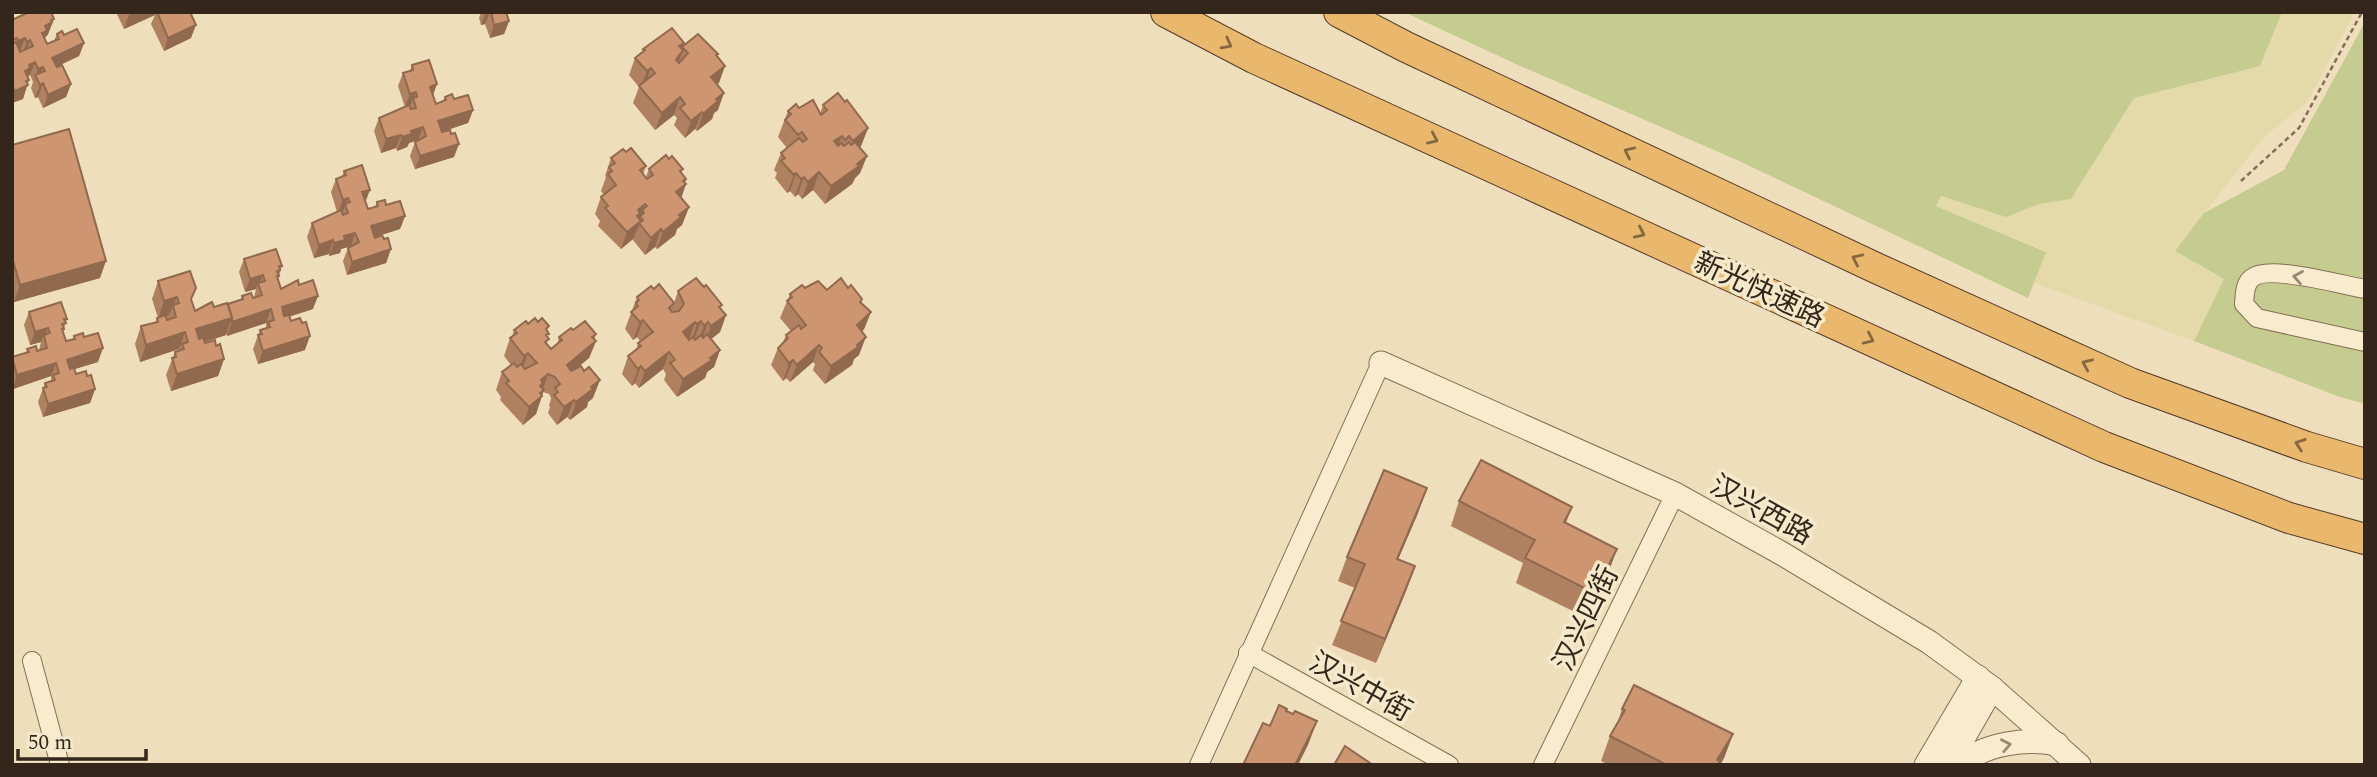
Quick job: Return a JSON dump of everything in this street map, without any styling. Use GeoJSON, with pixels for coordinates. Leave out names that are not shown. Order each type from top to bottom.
{"type":"FeatureCollection","features":[{"type":"Feature","properties":{"kind":"highway","name":"新光快速路"},"geometry":{"type":"LineString","coordinates":[[1166,12],[1254,58],[2104,447],[2289,519],[2365,539]]}},
{"type":"Feature","properties":{"kind":"highway"},"geometry":{"type":"LineString","coordinates":[[1339,12],[1406,47],[1876,268],[2130,383],[2307,447],[2365,464]]}},
{"type":"Feature","properties":{"kind":"highway"},"geometry":{"type":"LineString","coordinates":[[2289,519],[2365,551]]}},
{"type":"Feature","properties":{"kind":"street"},"geometry":{"type":"LineString","coordinates":[[2365,289],[2279,273],[2262,273],[2247,283],[2245,304],[2257,318],[2365,342]]}},
{"type":"Feature","properties":{"kind":"street"},"geometry":{"type":"LineString","coordinates":[[1199,765],[1381,363]]}},
{"type":"Feature","properties":{"kind":"street","name":"汉兴西路"},"geometry":{"type":"LineString","coordinates":[[1381,363],[1675,494],[1781,553],[1906,628],[1985,682],[2079,765]]}},
{"type":"Feature","properties":{"kind":"street","name":"汉兴四街"},"geometry":{"type":"LineString","coordinates":[[1544,765],[1675,494]]}},
{"type":"Feature","properties":{"kind":"street","name":"汉兴中街"},"geometry":{"type":"LineString","coordinates":[[1248,653],[1449,765]]}},
{"type":"Feature","properties":{"kind":"street"},"geometry":{"type":"LineString","coordinates":[[32,661],[60,765]]}},
{"type":"Feature","properties":{"kind":"street"},"geometry":{"type":"LineString","coordinates":[[1926,765],[1985,682]]}},
{"type":"Feature","properties":{"kind":"street"},"geometry":{"type":"LineString","coordinates":[[1948,765],[1985,682]]}},
{"type":"Feature","properties":{"kind":"street"},"geometry":{"type":"LineString","coordinates":[[1960,765],[2000,745],[2043,741],[2057,744]]}},
{"type":"Feature","properties":{"kind":"path"},"geometry":{"type":"LineString","coordinates":[[2241,181],[2299,128],[2362,12]]}},
{"type":"Feature","properties":{"kind":"shaded area"},"geometry":{"type":"Polygon","coordinates":[[[2282,12],[2355,12],[2307,102],[2264,137],[2175,251],[2224,279],[2194,341],[2034,283],[2046,251],[1936,206],[1941,196],[2006,217],[2039,204],[2071,199],[2134,98],[2260,66],[2282,12]]]}},
{"type":"Feature","properties":{"kind":"green space"},"geometry":{"type":"Polygon","coordinates":[[[1404,12],[2282,12],[2260,66],[2134,98],[2071,199],[2039,204],[2006,217],[1941,196],[1936,206],[2046,252],[2028,298],[1737,160],[1518,65],[1404,12]]]}},
{"type":"Feature","properties":{"kind":"green space"},"geometry":{"type":"Polygon","coordinates":[[[2365,22],[2365,404],[2194,341],[2224,279],[2175,251],[2204,213],[2284,170],[2365,22]]]}},
{"type":"Feature","properties":{"kind":"building"},"geometry":{"type":"Polygon","coordinates":[[[29,12],[51,12],[54,19],[45,26],[47,31],[42,33],[47,44],[59,39],[57,34],[62,31],[64,35],[77,29],[84,43],[52,58],[57,67],[62,65],[71,84],[48,95],[43,83],[40,85],[35,75],[45,71],[43,67],[38,69],[35,62],[25,71],[28,85],[15,91],[12,85],[12,44],[16,42],[20,52],[33,46],[30,40],[27,42],[25,38],[12,40],[12,20],[29,12]]]}},
{"type":"Feature","properties":{"kind":"building"},"geometry":{"type":"Polygon","coordinates":[[[157,12],[190,12],[196,25],[168,38],[157,12]]]}},
{"type":"Feature","properties":{"kind":"building"},"geometry":{"type":"Polygon","coordinates":[[[491,12],[506,12],[509,21],[494,25],[491,12]]]}},
{"type":"Feature","properties":{"kind":"building"},"geometry":{"type":"Polygon","coordinates":[[[672,28],[684,43],[679,46],[683,50],[676,60],[679,63],[688,53],[682,47],[698,34],[718,54],[716,55],[725,66],[711,77],[724,93],[703,114],[702,112],[691,121],[680,108],[685,104],[680,97],[662,113],[639,86],[655,73],[651,68],[647,71],[635,58],[672,28]]]}},
{"type":"Feature","properties":{"kind":"building"},"geometry":{"type":"Polygon","coordinates":[[[429,60],[437,84],[430,87],[436,104],[452,94],[454,99],[468,95],[473,110],[438,121],[442,132],[450,130],[451,134],[455,133],[459,144],[420,156],[415,142],[426,136],[423,127],[411,131],[412,134],[386,139],[379,118],[409,105],[411,109],[416,108],[413,98],[417,97],[416,92],[410,94],[403,73],[413,70],[412,65],[429,60]]]}},
{"type":"Feature","properties":{"kind":"building"},"geometry":{"type":"Polygon","coordinates":[[[838,93],[845,102],[847,100],[868,128],[853,141],[849,136],[845,140],[842,136],[834,141],[838,146],[841,143],[844,146],[855,142],[867,156],[857,164],[859,166],[831,186],[819,172],[808,182],[796,173],[794,175],[781,161],[785,158],[781,153],[799,138],[803,142],[807,139],[802,132],[798,135],[785,120],[791,114],[788,111],[796,104],[799,108],[813,100],[821,115],[827,110],[823,105],[838,93]]]}},
{"type":"Feature","properties":{"kind":"building"},"geometry":{"type":"Polygon","coordinates":[[[69,129],[106,261],[20,285],[12,257],[12,145],[69,129]]]}},
{"type":"Feature","properties":{"kind":"building"},"geometry":{"type":"Polygon","coordinates":[[[631,148],[646,166],[640,170],[647,179],[653,175],[649,169],[666,155],[669,159],[672,156],[683,169],[680,171],[686,179],[683,181],[686,184],[676,192],[689,207],[663,232],[661,229],[651,238],[639,223],[643,220],[640,216],[647,206],[645,204],[638,210],[640,213],[637,216],[641,221],[627,232],[605,208],[608,206],[601,197],[616,185],[608,174],[612,171],[609,167],[615,163],[611,158],[623,149],[626,152],[631,148]]]}},
{"type":"Feature","properties":{"kind":"building"},"geometry":{"type":"Polygon","coordinates":[[[362,165],[370,190],[362,192],[368,209],[385,200],[386,205],[400,201],[405,216],[371,226],[375,238],[382,235],[384,239],[388,238],[391,249],[352,262],[348,248],[359,242],[355,233],[344,236],[345,240],[334,243],[333,240],[319,245],[312,223],[341,210],[343,215],[348,213],[345,204],[350,202],[348,198],[343,200],[336,179],[346,175],[344,171],[362,165]]]}},
{"type":"Feature","properties":{"kind":"building"},"geometry":{"type":"Polygon","coordinates":[[[276,249],[282,266],[279,266],[280,270],[277,271],[281,289],[298,280],[299,285],[313,280],[318,296],[282,307],[284,316],[289,315],[291,321],[300,318],[302,323],[306,322],[310,336],[263,351],[258,335],[262,334],[260,330],[270,327],[268,322],[274,320],[271,309],[232,322],[228,304],[251,293],[253,298],[262,295],[258,283],[265,281],[263,275],[250,279],[244,259],[276,249]]]}},
{"type":"Feature","properties":{"kind":"building"},"geometry":{"type":"Polygon","coordinates":[[[190,271],[196,288],[191,299],[195,311],[212,302],[214,307],[227,303],[232,318],[196,329],[199,339],[203,337],[205,343],[215,340],[216,346],[220,344],[224,359],[177,374],[172,358],[176,357],[175,352],[184,349],[182,344],[188,342],[185,332],[146,345],[141,326],[158,322],[157,318],[165,315],[167,320],[176,317],[173,305],[179,303],[177,297],[164,301],[158,281],[190,271]]]}},
{"type":"Feature","properties":{"kind":"building"},"geometry":{"type":"Polygon","coordinates":[[[696,278],[704,287],[706,285],[722,305],[719,307],[726,315],[711,326],[708,322],[704,326],[701,321],[697,324],[695,322],[683,332],[689,340],[693,337],[695,340],[701,335],[703,338],[707,334],[720,350],[710,358],[712,360],[683,379],[670,363],[675,360],[669,352],[645,371],[641,366],[638,369],[628,356],[641,346],[638,343],[653,332],[643,320],[640,322],[631,312],[638,306],[637,297],[651,286],[654,289],[659,284],[674,303],[669,308],[672,312],[679,311],[684,304],[678,291],[696,278]]]}},
{"type":"Feature","properties":{"kind":"building"},"geometry":{"type":"Polygon","coordinates":[[[841,278],[848,288],[851,285],[862,299],[860,302],[871,312],[857,325],[866,337],[858,347],[831,366],[819,352],[822,348],[819,345],[797,365],[793,360],[789,363],[778,348],[788,338],[786,335],[799,325],[801,329],[806,325],[787,301],[792,297],[790,294],[802,285],[805,288],[818,281],[827,290],[841,278]]]}},
{"type":"Feature","properties":{"kind":"building"},"geometry":{"type":"Polygon","coordinates":[[[61,302],[67,319],[64,319],[66,323],[62,324],[66,341],[83,333],[84,337],[98,333],[103,348],[67,360],[70,369],[74,368],[76,374],[86,371],[87,376],[91,375],[95,389],[48,404],[43,388],[47,387],[45,383],[55,380],[53,375],[59,373],[56,363],[17,375],[12,357],[29,352],[27,349],[36,346],[37,351],[47,348],[44,335],[50,333],[48,328],[35,332],[29,312],[61,302]]]}},
{"type":"Feature","properties":{"kind":"building"},"geometry":{"type":"Polygon","coordinates":[[[535,318],[538,322],[542,318],[549,326],[546,329],[549,334],[546,335],[549,339],[545,342],[551,349],[562,340],[559,337],[585,321],[596,334],[592,337],[596,341],[567,365],[571,371],[581,366],[584,371],[589,367],[600,380],[576,402],[574,400],[564,407],[554,395],[558,392],[555,388],[560,384],[555,377],[548,374],[541,380],[543,383],[540,386],[544,390],[540,393],[542,396],[529,407],[506,383],[509,381],[502,372],[514,363],[517,367],[521,364],[525,369],[537,363],[528,353],[524,356],[510,338],[517,333],[514,330],[535,318]]]}},
{"type":"Feature","properties":{"kind":"building"},"geometry":{"type":"Polygon","coordinates":[[[1481,460],[1572,507],[1564,522],[1617,549],[1594,593],[1525,558],[1535,540],[1459,501],[1481,460]]]}},
{"type":"Feature","properties":{"kind":"building"},"geometry":{"type":"Polygon","coordinates":[[[1384,470],[1427,488],[1397,559],[1415,566],[1385,639],[1341,621],[1365,564],[1347,557],[1384,470]]]}},
{"type":"Feature","properties":{"kind":"building"},"geometry":{"type":"Polygon","coordinates":[[[1634,685],[1733,734],[1717,760],[1720,761],[1718,765],[1667,765],[1610,736],[1625,710],[1622,709],[1634,685]]]}},
{"type":"Feature","properties":{"kind":"building"},"geometry":{"type":"Polygon","coordinates":[[[1279,705],[1293,714],[1295,711],[1317,721],[1295,765],[1243,765],[1263,723],[1270,726],[1279,705]]]}},
{"type":"Feature","properties":{"kind":"building"},"geometry":{"type":"Polygon","coordinates":[[[1345,746],[1373,765],[1334,765],[1345,746]]]}}]}
